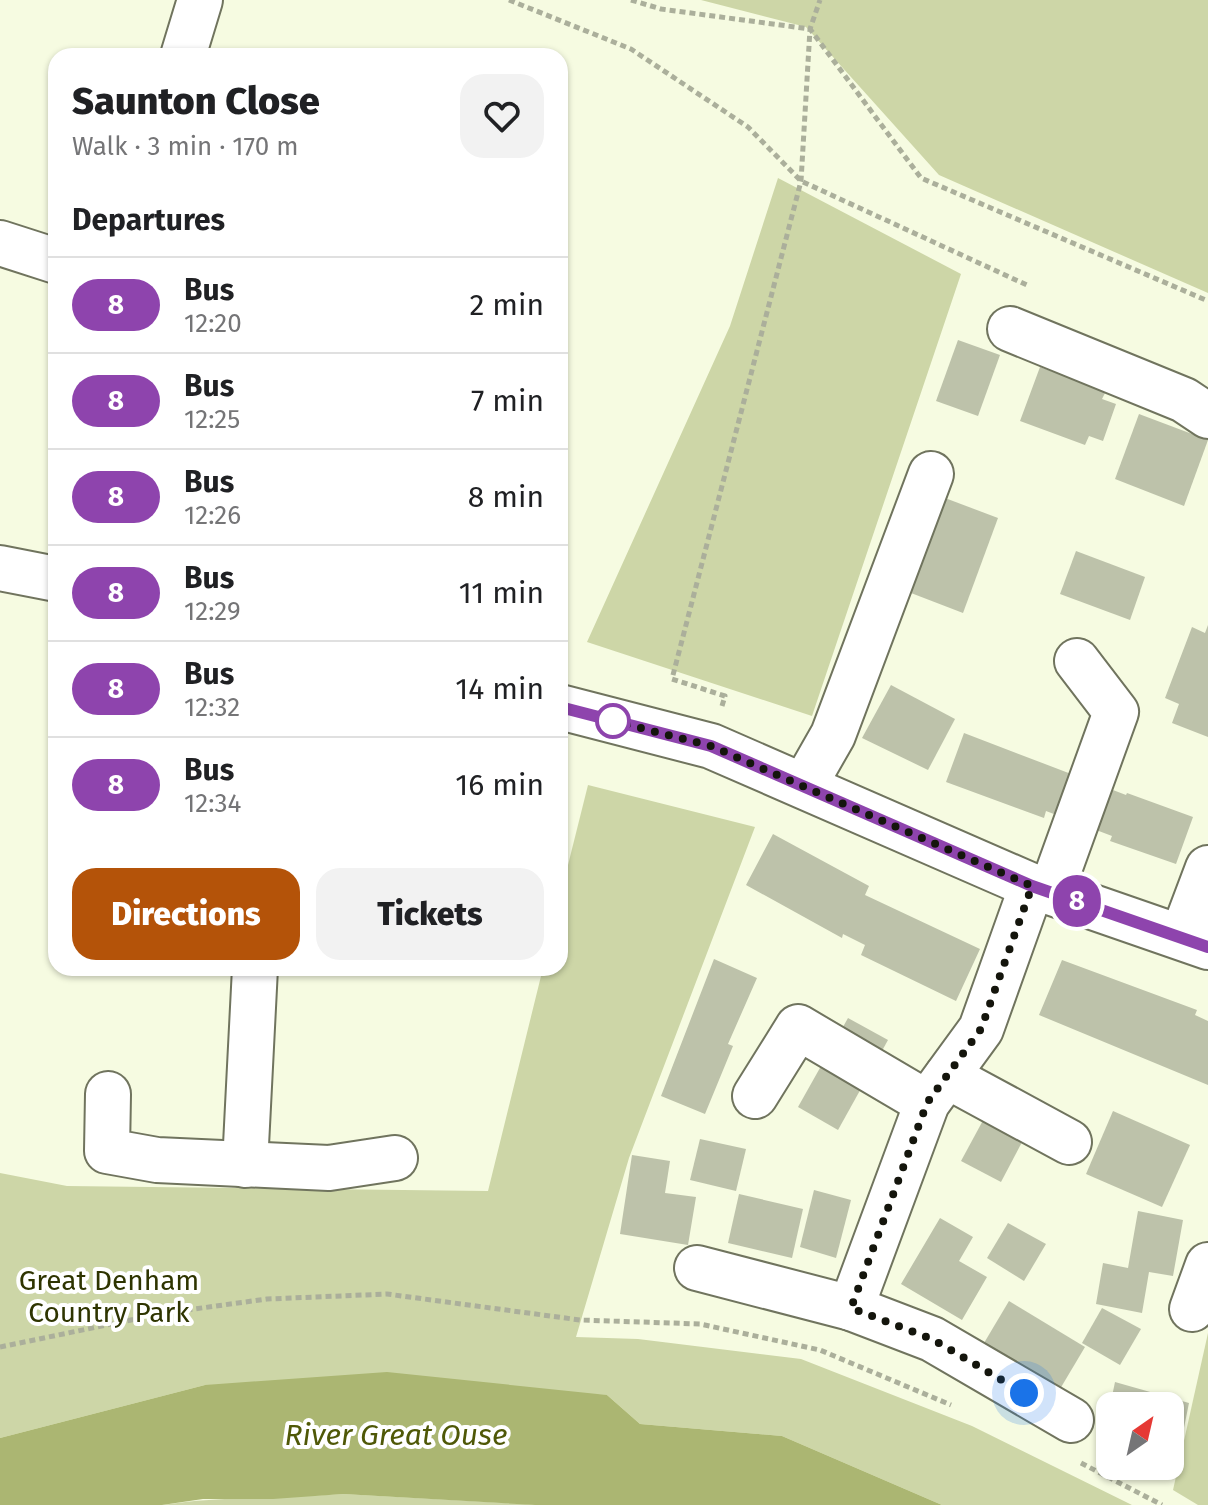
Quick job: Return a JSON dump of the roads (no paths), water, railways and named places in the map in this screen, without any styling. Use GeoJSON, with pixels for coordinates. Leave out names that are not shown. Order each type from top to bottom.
{"type":"FeatureCollection","features":[{"type":"Feature","properties":{"kind":"street"},"geometry":{"type":"LineString","coordinates":[[185,48],[200,0]]}},
{"type":"Feature","properties":{"kind":"street"},"geometry":{"type":"LineString","coordinates":[[0,243],[48,258]]}},
{"type":"Feature","properties":{"kind":"street"},"geometry":{"type":"LineString","coordinates":[[1010,329],[1184,400],[1208,416]]}},
{"type":"Feature","properties":{"kind":"street"},"geometry":{"type":"LineString","coordinates":[[805,784],[833,735],[931,474]]}},
{"type":"Feature","properties":{"kind":"street"},"geometry":{"type":"LineString","coordinates":[[0,568],[48,577]]}},
{"type":"Feature","properties":{"kind":"street"},"geometry":{"type":"LineString","coordinates":[[851,1308],[937,1089],[981,1029],[1116,712],[1077,661]]}},
{"type":"Feature","properties":{"kind":"street"},"geometry":{"type":"LineString","coordinates":[[568,709],[711,746],[1042,889],[1195,942],[1208,868]]}},
{"type":"Feature","properties":{"kind":"street"},"geometry":{"type":"LineString","coordinates":[[245,1165],[255,976]]}},
{"type":"Feature","properties":{"kind":"street"},"geometry":{"type":"LineString","coordinates":[[755,1096],[798,1027],[937,1089],[1069,1142]]}},
{"type":"Feature","properties":{"kind":"street"},"geometry":{"type":"LineString","coordinates":[[108,1094],[107,1151],[157,1160],[329,1168],[395,1158]]}},
{"type":"Feature","properties":{"kind":"street"},"geometry":{"type":"LineString","coordinates":[[1192,1309],[1208,1265]]}},
{"type":"Feature","properties":{"kind":"street"},"geometry":{"type":"LineString","coordinates":[[697,1268],[851,1308],[932,1339],[1074,1440]]}},
{"type":"Feature","properties":{"kind":"water","name":"River Great Ouse"},"geometry":{"type":"Polygon","coordinates":[[[387,1372],[607,1395],[640,1424],[782,1436],[942,1505],[535,1505],[343,1494],[273,1499],[203,1499],[162,1505],[0,1505],[0,1438],[205,1385],[387,1372]]]}},
{"type":"Feature","properties":{"kind":"park label","name":"Great Denham Country Park"},"geometry":{"type":"Point","coordinates":[109,1296]}}]}
